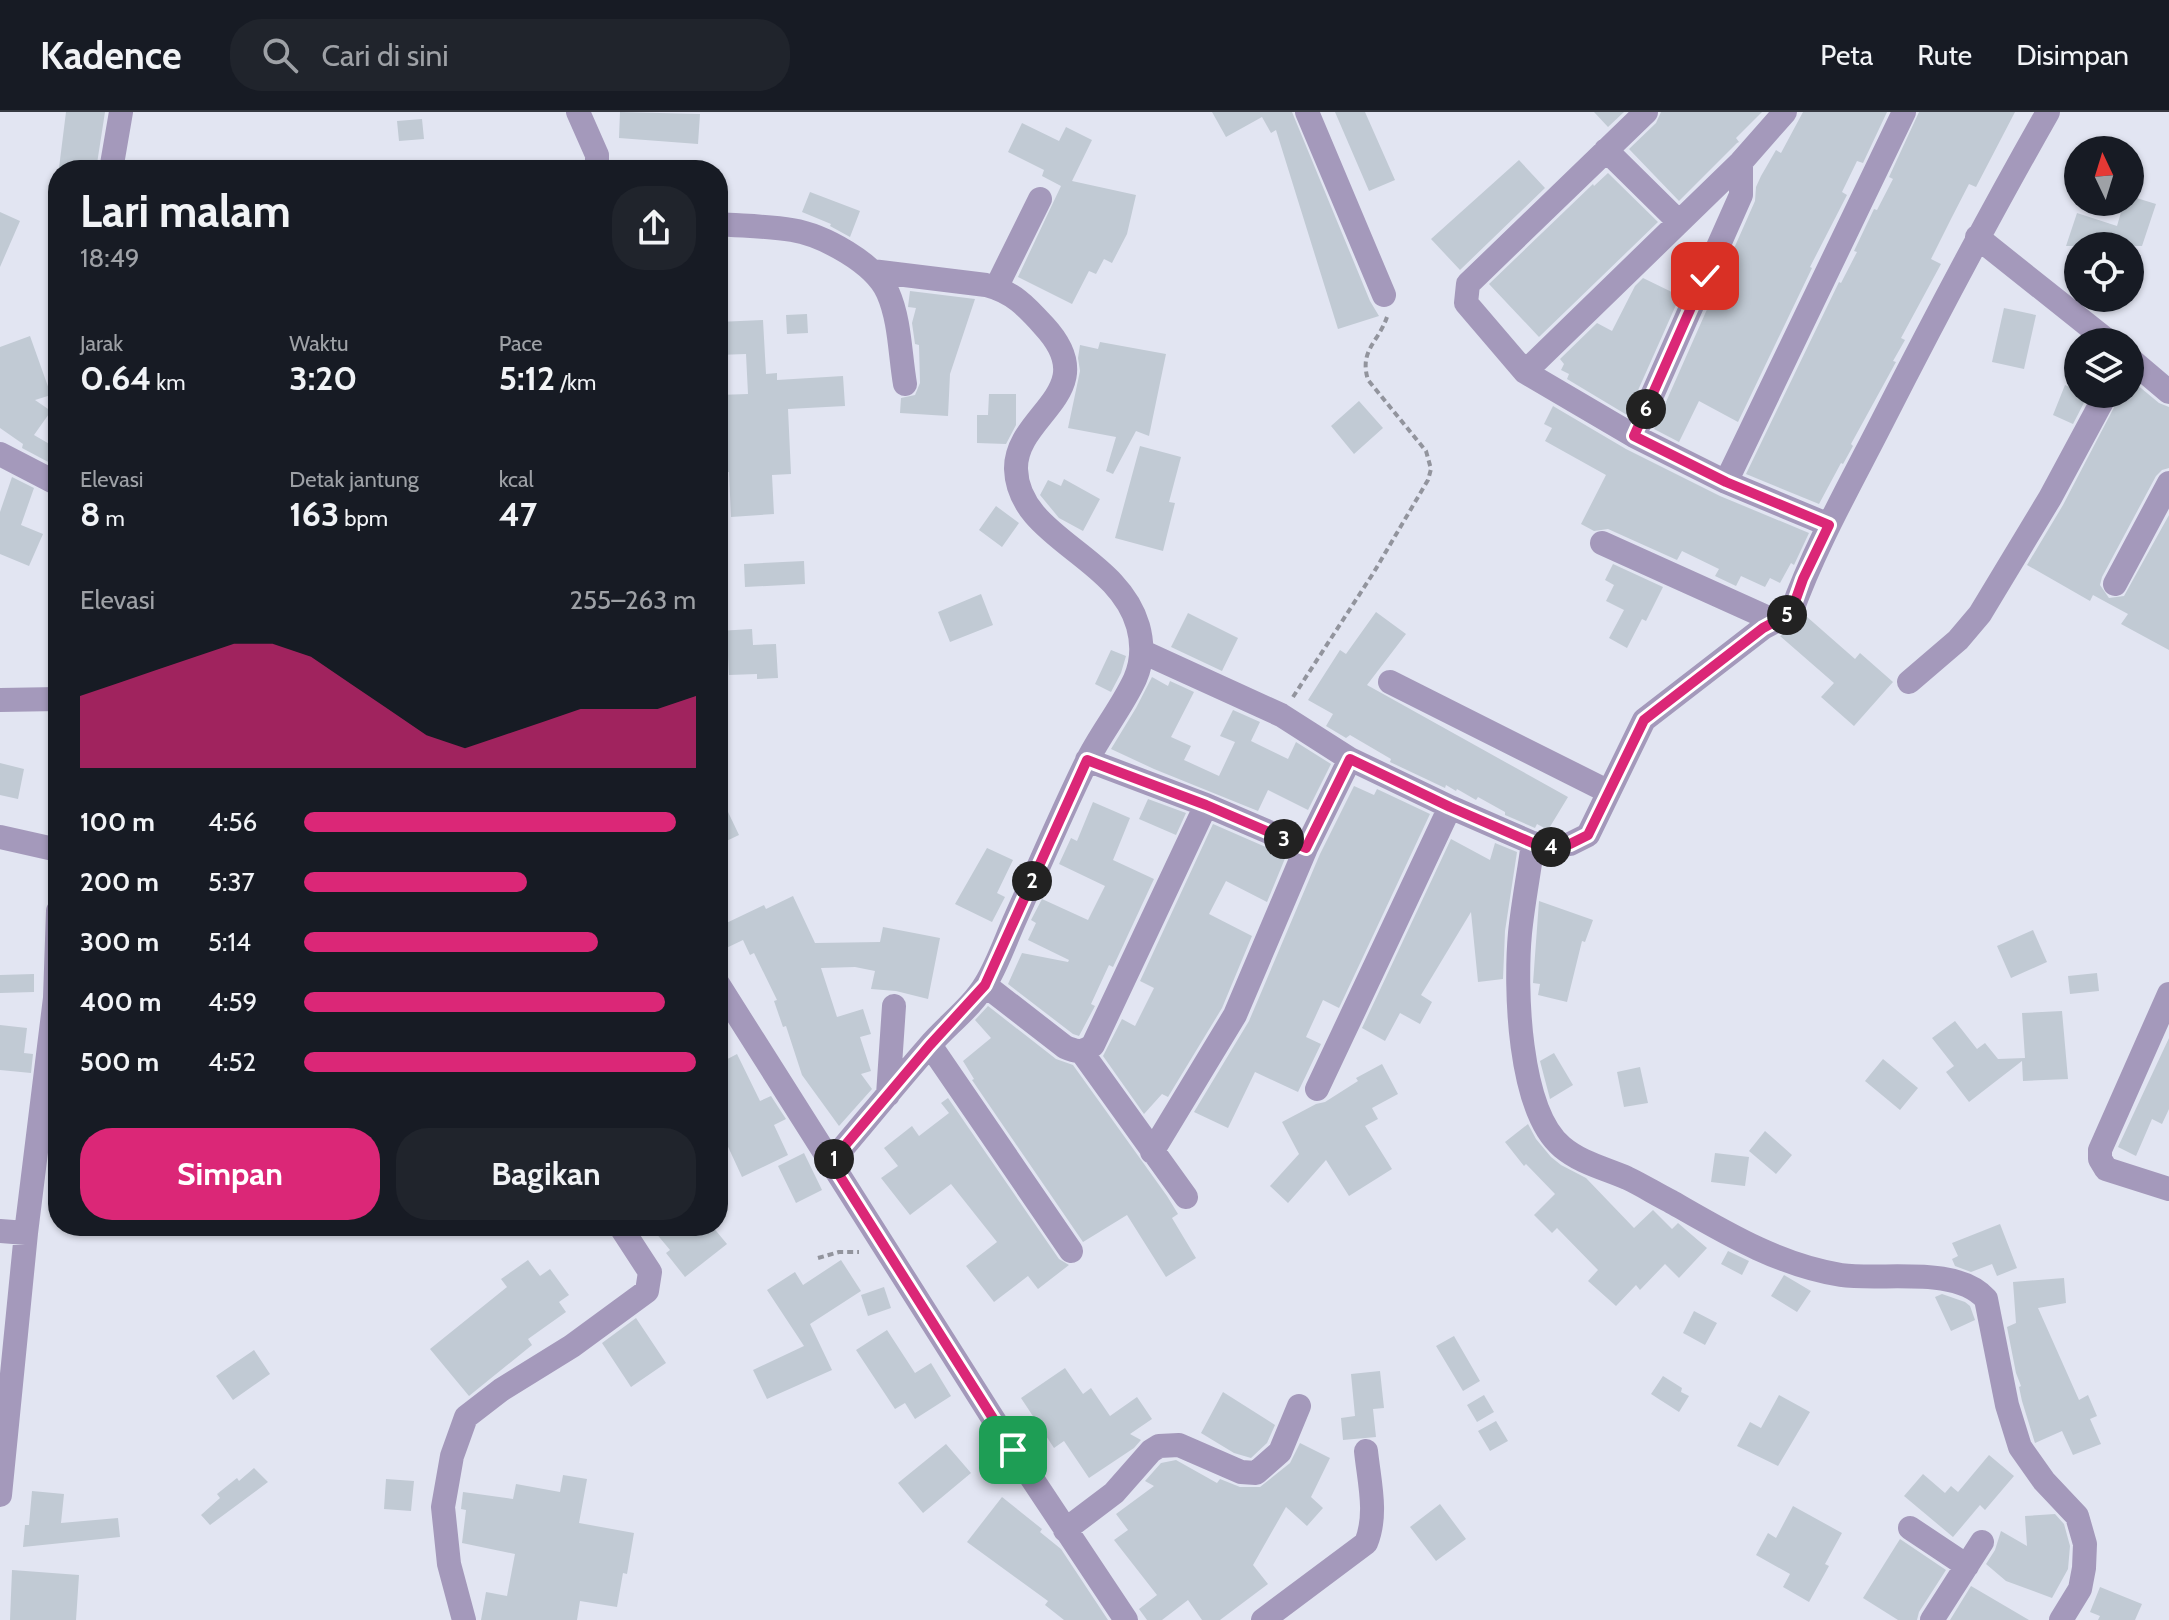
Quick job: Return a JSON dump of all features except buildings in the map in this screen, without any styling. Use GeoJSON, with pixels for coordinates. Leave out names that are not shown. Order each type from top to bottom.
{"type":"FeatureCollection","features":[{"type":"Feature","properties":{"kind":"street"},"geometry":{"type":"LineString","coordinates":[[113,160],[121,112]]}},
{"type":"Feature","properties":{"kind":"street"},"geometry":{"type":"LineString","coordinates":[[578,112],[597,160]]}},
{"type":"Feature","properties":{"kind":"street"},"geometry":{"type":"LineString","coordinates":[[1307,112],[1384,295]]}},
{"type":"Feature","properties":{"kind":"street"},"geometry":{"type":"LineString","coordinates":[[1646,112],[1468,284],[1466,303],[1525,372],[1634,436],[1726,482],[1829,525]]}},
{"type":"Feature","properties":{"kind":"street"},"geometry":{"type":"LineString","coordinates":[[1525,372],[1741,162],[1785,112]]}},
{"type":"Feature","properties":{"kind":"street"},"geometry":{"type":"LineString","coordinates":[[1726,482],[1904,112]]}},
{"type":"Feature","properties":{"kind":"street"},"geometry":{"type":"LineString","coordinates":[[1143,652],[1281,715],[1350,759],[1544,848],[1570,844],[1588,835],[1644,720],[1763,628],[1791,613],[1803,579],[1829,525],[1977,237],[2048,112]]}},
{"type":"Feature","properties":{"kind":"street"},"geometry":{"type":"LineString","coordinates":[[1606,150],[1679,222]]}},
{"type":"Feature","properties":{"kind":"street"},"geometry":{"type":"LineString","coordinates":[[1634,436],[1741,195],[1741,162]]}},
{"type":"Feature","properties":{"kind":"street"},"geometry":{"type":"LineString","coordinates":[[996,288],[1040,199]]}},
{"type":"Feature","properties":{"kind":"street"},"geometry":{"type":"LineString","coordinates":[[728,225],[794,230],[846,252],[872,271],[887,291],[895,317],[905,384]]}},
{"type":"Feature","properties":{"kind":"street"},"geometry":{"type":"LineString","coordinates":[[1977,237],[2091,328]]}},
{"type":"Feature","properties":{"kind":"street"},"geometry":{"type":"LineString","coordinates":[[831,1162],[985,985],[1087,760],[1136,678],[1143,652],[1138,626],[1128,603],[1110,577],[1034,517],[1018,484],[1016,465],[1021,445],[1060,394],[1064,359],[1056,339],[1019,299],[996,288],[872,271]]}},
{"type":"Feature","properties":{"kind":"street"},"geometry":{"type":"LineString","coordinates":[[2144,371],[2169,392]]}},
{"type":"Feature","properties":{"kind":"street"},"geometry":{"type":"LineString","coordinates":[[1909,682],[1958,640],[1980,614],[2050,498],[2098,408]]}},
{"type":"Feature","properties":{"kind":"street"},"geometry":{"type":"LineString","coordinates":[[0,454],[48,479]]}},
{"type":"Feature","properties":{"kind":"street"},"geometry":{"type":"LineString","coordinates":[[2115,584],[2169,483]]}},
{"type":"Feature","properties":{"kind":"street"},"geometry":{"type":"LineString","coordinates":[[1602,543],[1775,621]]}},
{"type":"Feature","properties":{"kind":"street"},"geometry":{"type":"LineString","coordinates":[[1390,682],[1609,792]]}},
{"type":"Feature","properties":{"kind":"street"},"geometry":{"type":"LineString","coordinates":[[0,700],[48,699]]}},
{"type":"Feature","properties":{"kind":"street"},"geometry":{"type":"LineString","coordinates":[[1152,1152],[1235,1015],[1306,848],[1350,759]]}},
{"type":"Feature","properties":{"kind":"street"},"geometry":{"type":"LineString","coordinates":[[1087,760],[1206,805],[1306,848]]}},
{"type":"Feature","properties":{"kind":"street"},"geometry":{"type":"LineString","coordinates":[[985,985],[1065,1047],[1081,1051],[1093,1045],[1206,805]]}},
{"type":"Feature","properties":{"kind":"street"},"geometry":{"type":"LineString","coordinates":[[1317,1089],[1450,807]]}},
{"type":"Feature","properties":{"kind":"street"},"geometry":{"type":"LineString","coordinates":[[0,837],[48,848]]}},
{"type":"Feature","properties":{"kind":"street"},"geometry":{"type":"LineString","coordinates":[[1533,843],[1520,933],[1519,986],[1526,1075],[1536,1108],[1548,1130],[1559,1145],[1572,1155],[1645,1188],[1764,1252],[1842,1275],[1940,1279],[1966,1283],[1978,1290],[1986,1299],[2007,1405],[2020,1447],[2044,1481],[2077,1516],[2085,1544],[2080,1589],[2061,1620]]}},
{"type":"Feature","properties":{"kind":"street"},"geometry":{"type":"LineString","coordinates":[[2169,994],[2100,1150],[2100,1159],[2106,1169],[2169,1189]]}},
{"type":"Feature","properties":{"kind":"street"},"geometry":{"type":"LineString","coordinates":[[888,1095],[894,1006]]}},
{"type":"Feature","properties":{"kind":"street"},"geometry":{"type":"LineString","coordinates":[[728,1010],[831,1162],[1065,1530],[1126,1620]]}},
{"type":"Feature","properties":{"kind":"street"},"geometry":{"type":"LineString","coordinates":[[930,1045],[1071,1251]]}},
{"type":"Feature","properties":{"kind":"street"},"geometry":{"type":"LineString","coordinates":[[1081,1051],[1186,1197]]}},
{"type":"Feature","properties":{"kind":"street"},"geometry":{"type":"LineString","coordinates":[[0,1495],[26,1233],[48,1066]]}},
{"type":"Feature","properties":{"kind":"street"},"geometry":{"type":"LineString","coordinates":[[0,1231],[26,1233]]}},
{"type":"Feature","properties":{"kind":"street"},"geometry":{"type":"LineString","coordinates":[[464,1620],[449,1564],[443,1507],[452,1456],[466,1417],[647,1291],[650,1272],[627,1236]]}},
{"type":"Feature","properties":{"kind":"street"},"geometry":{"type":"LineString","coordinates":[[1065,1530],[1114,1493],[1159,1446],[1179,1445],[1241,1472],[1256,1473],[1280,1452],[1299,1406]]}},
{"type":"Feature","properties":{"kind":"street"},"geometry":{"type":"LineString","coordinates":[[1263,1620],[1366,1543],[1372,1530],[1373,1511],[1366,1451]]}},
{"type":"Feature","properties":{"kind":"street"},"geometry":{"type":"LineString","coordinates":[[1910,1528],[1967,1566]]}},
{"type":"Feature","properties":{"kind":"street"},"geometry":{"type":"LineString","coordinates":[[1932,1620],[1982,1542]]}},
{"type":"Feature","properties":{"kind":"path"},"geometry":{"type":"LineString","coordinates":[[1281,715],[1374,572],[1428,480],[1431,469],[1426,451],[1368,380],[1365,369],[1365,355],[1387,319],[1384,295]]}},
{"type":"Feature","properties":{"kind":"path"},"geometry":{"type":"LineString","coordinates":[[818,1258],[839,1252],[893,1257]]}},
{"type":"Feature","properties":{"kind":"route"},"geometry":{"type":"LineString","coordinates":[[1013,1450],[831,1162],[985,985],[1087,760],[1206,805],[1306,848],[1350,759],[1544,848],[1570,844],[1588,835],[1644,720],[1763,628],[1791,613],[1803,579],[1829,525],[1726,482],[1634,436],[1705,276]]}}]}
